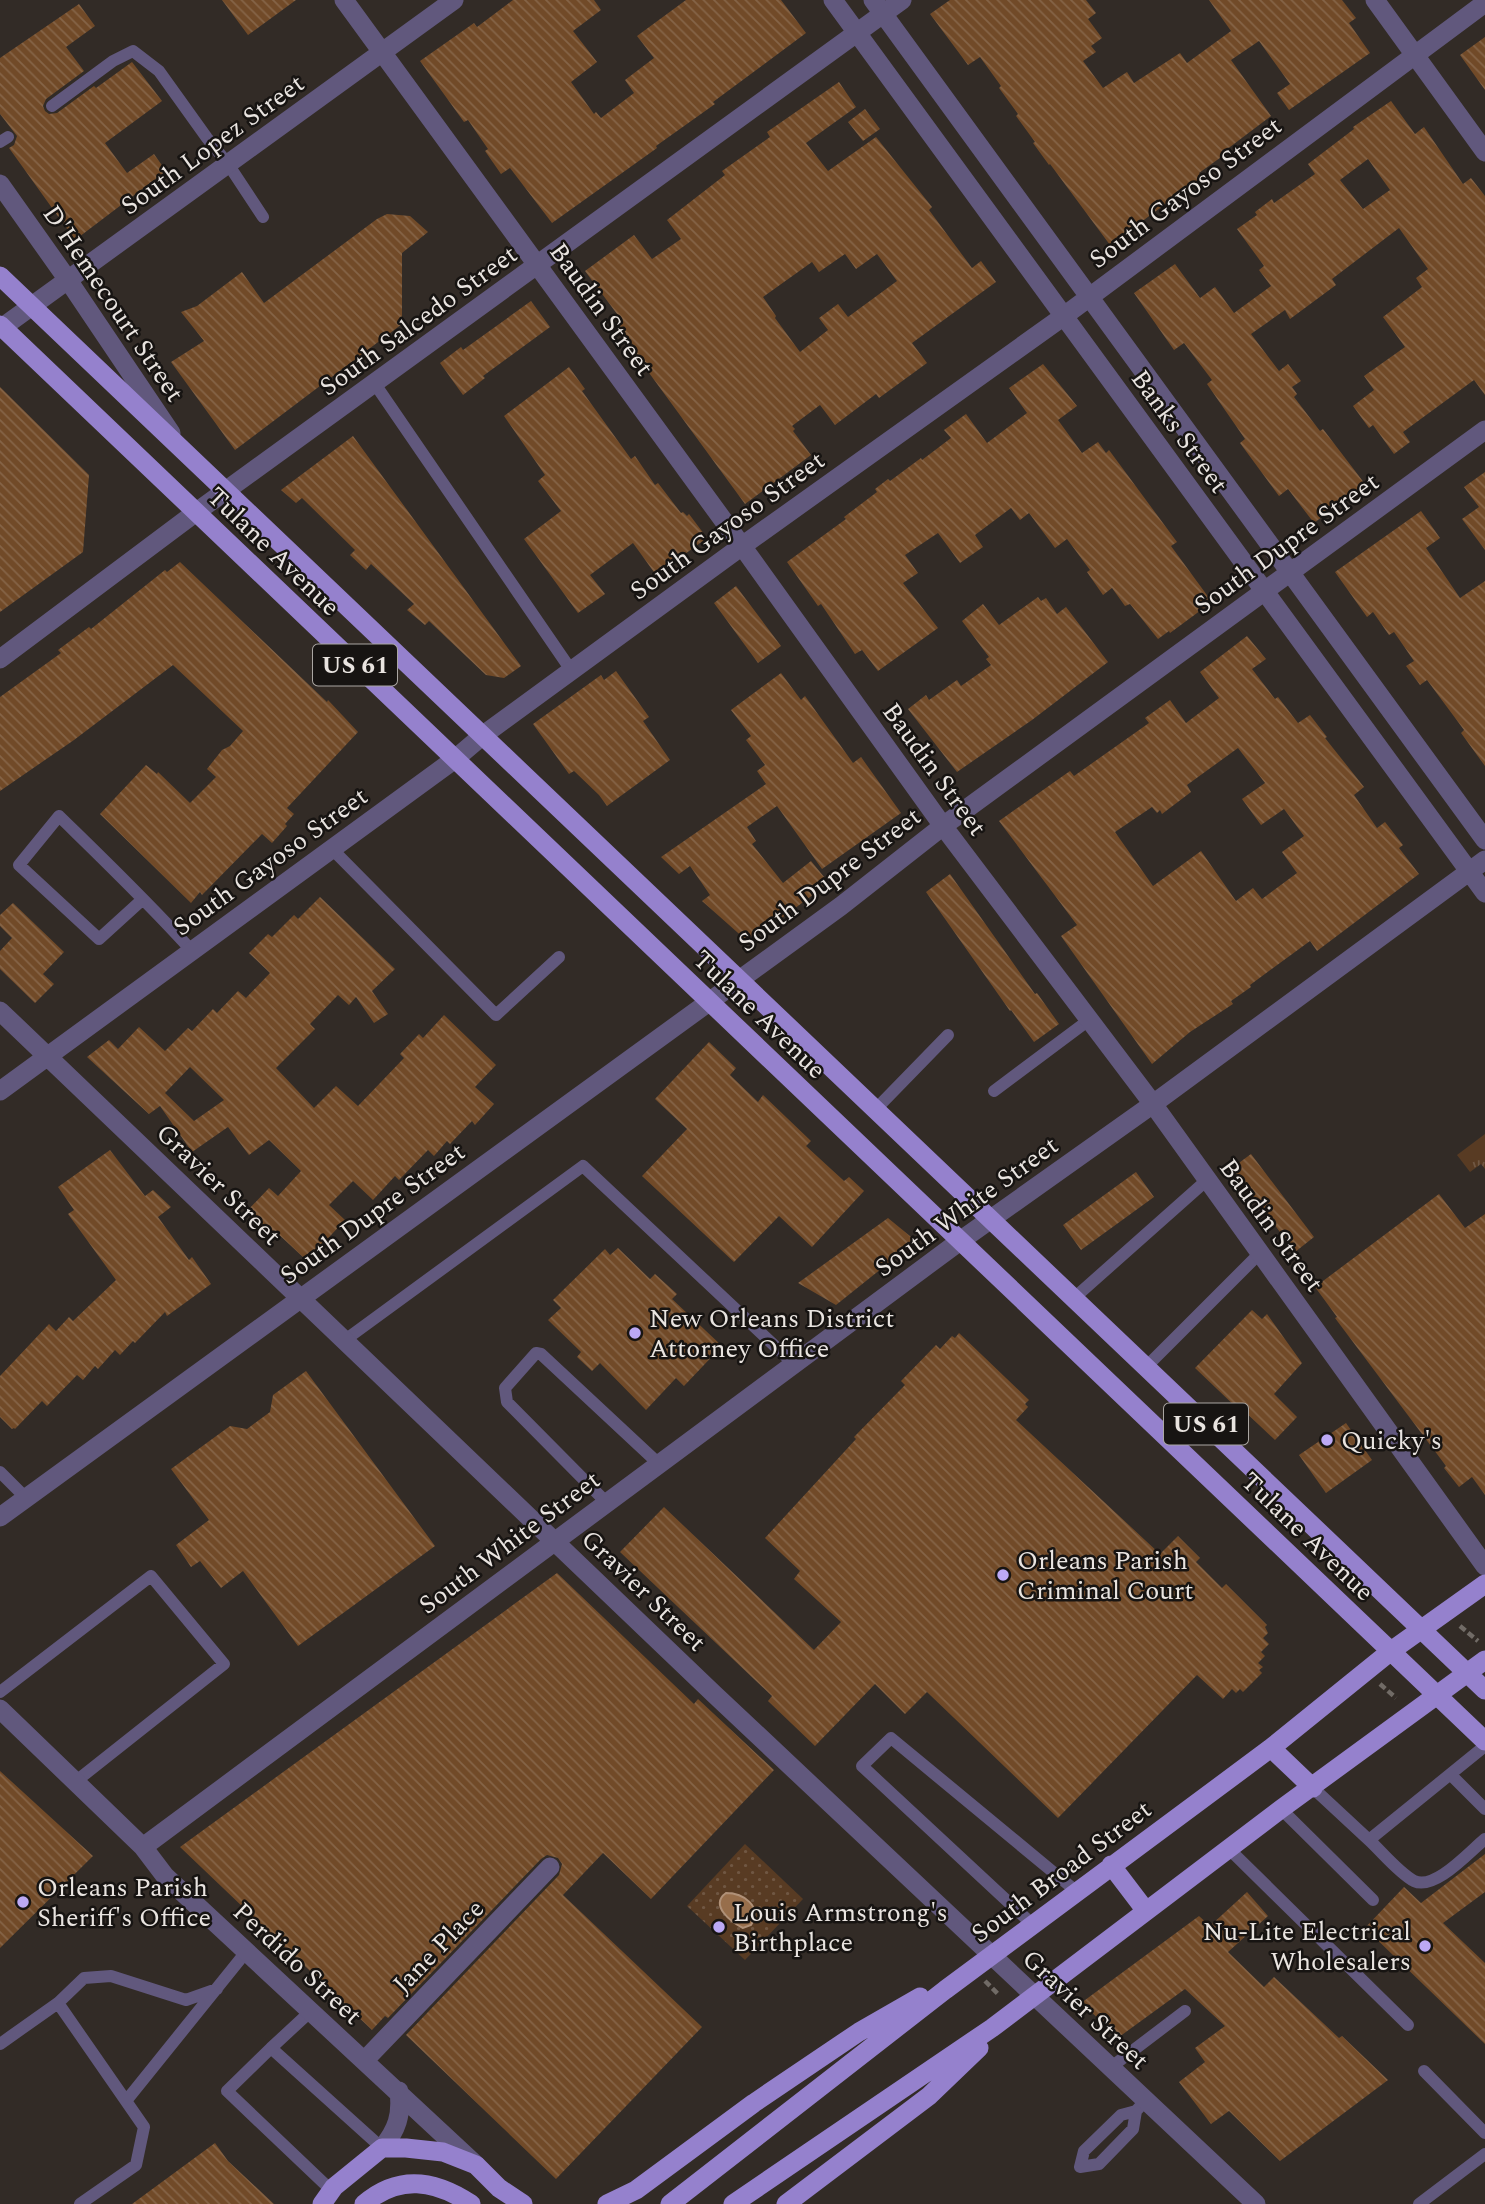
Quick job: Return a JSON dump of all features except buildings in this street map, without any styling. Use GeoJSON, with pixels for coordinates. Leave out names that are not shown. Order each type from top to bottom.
{"type":"FeatureCollection","features":[{"type":"Feature","properties":{"kind":"main road","name":"Tulane Avenue"},"geometry":{"type":"LineString","coordinates":[[0,276],[1485,1690]]}},
{"type":"Feature","properties":{"kind":"main road","name":"Tulane Avenue"},"geometry":{"type":"LineString","coordinates":[[1,327],[1391,1651],[1485,1744]]}},
{"type":"Feature","properties":{"kind":"main road","name":"South Broad Street"},"geometry":{"type":"LineString","coordinates":[[670,2204],[1032,1924],[1271,1748],[1391,1651],[1485,1584]]}},
{"type":"Feature","properties":{"kind":"main road"},"geometry":{"type":"LineString","coordinates":[[733,2204],[992,2028],[1485,1660]]}},
{"type":"Feature","properties":{"kind":"main road"},"geometry":{"type":"LineString","coordinates":[[1271,1748],[1313,1788]]}},
{"type":"Feature","properties":{"kind":"main road"},"geometry":{"type":"LineString","coordinates":[[1111,1866],[1146,1911]]}},
{"type":"Feature","properties":{"kind":"main road"},"geometry":{"type":"LineString","coordinates":[[607,2204],[636,2190],[754,2103],[859,2032],[990,1956]]}},
{"type":"Feature","properties":{"kind":"main road"},"geometry":{"type":"LineString","coordinates":[[786,2204],[929,2096],[1034,1997]]}},
{"type":"Feature","properties":{"kind":"main road"},"geometry":{"type":"LineString","coordinates":[[327,2197],[382,2148],[425,2149],[443,2152],[476,2165],[499,2188],[523,2204]]}},
{"type":"Feature","properties":{"kind":"main road"},"geometry":{"type":"LineString","coordinates":[[364,2204],[386,2189],[409,2183],[430,2185],[453,2192],[471,2204]]}},
{"type":"Feature","properties":{"kind":"street","name":"Baudin Street"},"geometry":{"type":"LineString","coordinates":[[344,0],[943,826],[1153,1104],[1485,1566]]}},
{"type":"Feature","properties":{"kind":"street","name":"South Lopez Street"},"geometry":{"type":"LineString","coordinates":[[1,327],[454,0]]}},
{"type":"Feature","properties":{"kind":"street","name":"Banks Street"},"geometry":{"type":"LineString","coordinates":[[833,0],[1264,591],[1477,866],[1485,893]]}},
{"type":"Feature","properties":{"kind":"street","name":"South Salcedo Street"},"geometry":{"type":"LineString","coordinates":[[0,659],[195,513],[857,33],[878,7],[902,0]]}},
{"type":"Feature","properties":{"kind":"street"},"geometry":{"type":"LineString","coordinates":[[1375,0],[1485,152]]}},
{"type":"Feature","properties":{"kind":"street","name":"South Gayoso Street"},"geometry":{"type":"LineString","coordinates":[[0,1091],[454,760],[571,670],[1064,316],[1485,3]]}},
{"type":"Feature","properties":{"kind":"street","name":"Banks Street"},"geometry":{"type":"LineString","coordinates":[[878,7],[1485,840]]}},
{"type":"Feature","properties":{"kind":"street","name":"D'Hemecourt Street"},"geometry":{"type":"LineString","coordinates":[[0,184],[183,451]]}},
{"type":"Feature","properties":{"kind":"street","name":"South Dupre Street"},"geometry":{"type":"LineString","coordinates":[[0,1517],[841,906],[943,826],[1485,430]]}},
{"type":"Feature","properties":{"kind":"street","name":"South White Street"},"geometry":{"type":"LineString","coordinates":[[143,1847],[960,1241],[1153,1104],[1477,866]]}},
{"type":"Feature","properties":{"kind":"street","name":"Gravier Street"},"geometry":{"type":"LineString","coordinates":[[0,1011],[990,1956],[1110,2067],[1140,2106],[1256,2204]]}},
{"type":"Feature","properties":{"kind":"street","name":"Perdido Street"},"geometry":{"type":"LineString","coordinates":[[0,1709],[143,1847],[165,1876],[476,2165]]}},
{"type":"Feature","properties":{"kind":"street","name":"Jane Place"},"geometry":{"type":"LineString","coordinates":[[364,2061],[550,1867]]}},
{"type":"Feature","properties":{"kind":"street"},"geometry":{"type":"LineString","coordinates":[[382,2148],[399,2122],[399,2091]]}},
{"type":"Feature","properties":{"kind":"lane"},"geometry":{"type":"LineString","coordinates":[[52,106],[113,61],[133,51],[159,71],[228,164],[263,217]]}},
{"type":"Feature","properties":{"kind":"lane"},"geometry":{"type":"LineString","coordinates":[[375,384],[571,670]]}},
{"type":"Feature","properties":{"kind":"lane"},"geometry":{"type":"LineString","coordinates":[[144,899],[99,939],[19,865],[59,816],[144,899],[191,951]]}},
{"type":"Feature","properties":{"kind":"lane"},"geometry":{"type":"LineString","coordinates":[[332,849],[496,1015],[559,957]]}},
{"type":"Feature","properties":{"kind":"lane"},"geometry":{"type":"LineString","coordinates":[[994,1091],[1089,1020]]}},
{"type":"Feature","properties":{"kind":"lane"},"geometry":{"type":"LineString","coordinates":[[875,1110],[948,1035]]}},
{"type":"Feature","properties":{"kind":"lane"},"geometry":{"type":"LineString","coordinates":[[345,1340],[583,1166],[794,1364]]}},
{"type":"Feature","properties":{"kind":"lane"},"geometry":{"type":"LineString","coordinates":[[1073,1298],[1207,1180]]}},
{"type":"Feature","properties":{"kind":"lane"},"geometry":{"type":"LineString","coordinates":[[1146,1367],[1260,1253]]}},
{"type":"Feature","properties":{"kind":"lane"},"geometry":{"type":"LineString","coordinates":[[607,1503],[507,1402],[505,1388],[536,1353],[541,1354],[659,1464]]}},
{"type":"Feature","properties":{"kind":"lane"},"geometry":{"type":"LineString","coordinates":[[0,1472],[26,1498]]}},
{"type":"Feature","properties":{"kind":"lane"},"geometry":{"type":"LineString","coordinates":[[0,1692],[151,1576],[224,1664],[75,1782]]}},
{"type":"Feature","properties":{"kind":"lane"},"geometry":{"type":"LineString","coordinates":[[1032,1924],[862,1766],[891,1738],[1076,1891]]}},
{"type":"Feature","properties":{"kind":"lane"},"geometry":{"type":"LineString","coordinates":[[1369,1840],[1485,1744]]}},
{"type":"Feature","properties":{"kind":"lane"},"geometry":{"type":"LineString","coordinates":[[1451,1774],[1485,1809]]}},
{"type":"Feature","properties":{"kind":"lane"},"geometry":{"type":"LineString","coordinates":[[1313,1788],[1416,1882],[1424,1883],[1441,1876],[1485,1839]]}},
{"type":"Feature","properties":{"kind":"lane"},"geometry":{"type":"LineString","coordinates":[[1281,1810],[1373,1900]]}},
{"type":"Feature","properties":{"kind":"lane"},"geometry":{"type":"LineString","coordinates":[[1229,1849],[1408,2025]]}},
{"type":"Feature","properties":{"kind":"lane"},"geometry":{"type":"LineString","coordinates":[[126,2101],[246,1952]]}},
{"type":"Feature","properties":{"kind":"lane"},"geometry":{"type":"LineString","coordinates":[[0,2044],[58,2003],[84,1978],[111,1976],[186,2000],[217,1989]]}},
{"type":"Feature","properties":{"kind":"lane"},"geometry":{"type":"LineString","coordinates":[[58,2003],[144,2127],[136,2165],[80,2204]]}},
{"type":"Feature","properties":{"kind":"lane"},"geometry":{"type":"LineString","coordinates":[[311,2011],[227,2091],[327,2197]]}},
{"type":"Feature","properties":{"kind":"lane"},"geometry":{"type":"LineString","coordinates":[[1110,2067],[1185,2011]]}},
{"type":"Feature","properties":{"kind":"lane"},"geometry":{"type":"LineString","coordinates":[[271,2048],[382,2148]]}},
{"type":"Feature","properties":{"kind":"lane"},"geometry":{"type":"LineString","coordinates":[[1424,2071],[1485,2133]]}},
{"type":"Feature","properties":{"kind":"lane"},"geometry":{"type":"LineString","coordinates":[[1140,2106],[1133,2129],[1104,2159],[1099,2164],[1080,2167],[1084,2151],[1121,2115],[1140,2106]]}},
{"type":"Feature","properties":{"kind":"lane"},"geometry":{"type":"LineString","coordinates":[[1419,2204],[1485,2154]]}},
{"type":"Feature","properties":{"kind":"path"},"geometry":{"type":"LineString","coordinates":[[1455,1621],[1478,1641]]}},
{"type":"Feature","properties":{"kind":"path"},"geometry":{"type":"LineString","coordinates":[[1379,1684],[1396,1698]]}},
{"type":"Feature","properties":{"kind":"path"},"geometry":{"type":"LineString","coordinates":[[985,1981],[998,1994]]}},
{"type":"Feature","properties":{"kind":"green space"},"geometry":{"type":"Polygon","coordinates":[[[1485,1134],[1485,1169],[1481,1164],[1470,1172],[1457,1155],[1485,1134]]]}},
{"type":"Feature","properties":{"kind":"green space"},"geometry":{"type":"Polygon","coordinates":[[[745,1844],[803,1899],[745,1960],[687,1906],[745,1844]]]}},
{"type":"Feature","properties":{"kind":"shaded area"},"geometry":{"type":"Polygon","coordinates":[[[726,1893],[745,1898],[753,1907],[755,1912],[751,1925],[743,1928],[724,1913],[720,1903],[726,1893]]]}},
{"type":"Feature","properties":{"kind":"place","name":"New Orleans District Attorney Office"},"geometry":{"type":"Point","coordinates":[635,1333]}},
{"type":"Feature","properties":{"kind":"place","name":"Quicky's"},"geometry":{"type":"Point","coordinates":[1327,1440]}},
{"type":"Feature","properties":{"kind":"place","name":"Orleans Parish Criminal Court"},"geometry":{"type":"Point","coordinates":[1003,1575]}},
{"type":"Feature","properties":{"kind":"place","name":"Orleans Parish Sheriff's Office"},"geometry":{"type":"Point","coordinates":[23,1902]}},
{"type":"Feature","properties":{"kind":"place","name":"Louis Armstrong's Birthplace"},"geometry":{"type":"Point","coordinates":[719,1927]}},
{"type":"Feature","properties":{"kind":"place","name":"Nu-Lite Electrical Wholesalers"},"geometry":{"type":"Point","coordinates":[1425,1946]}}]}
